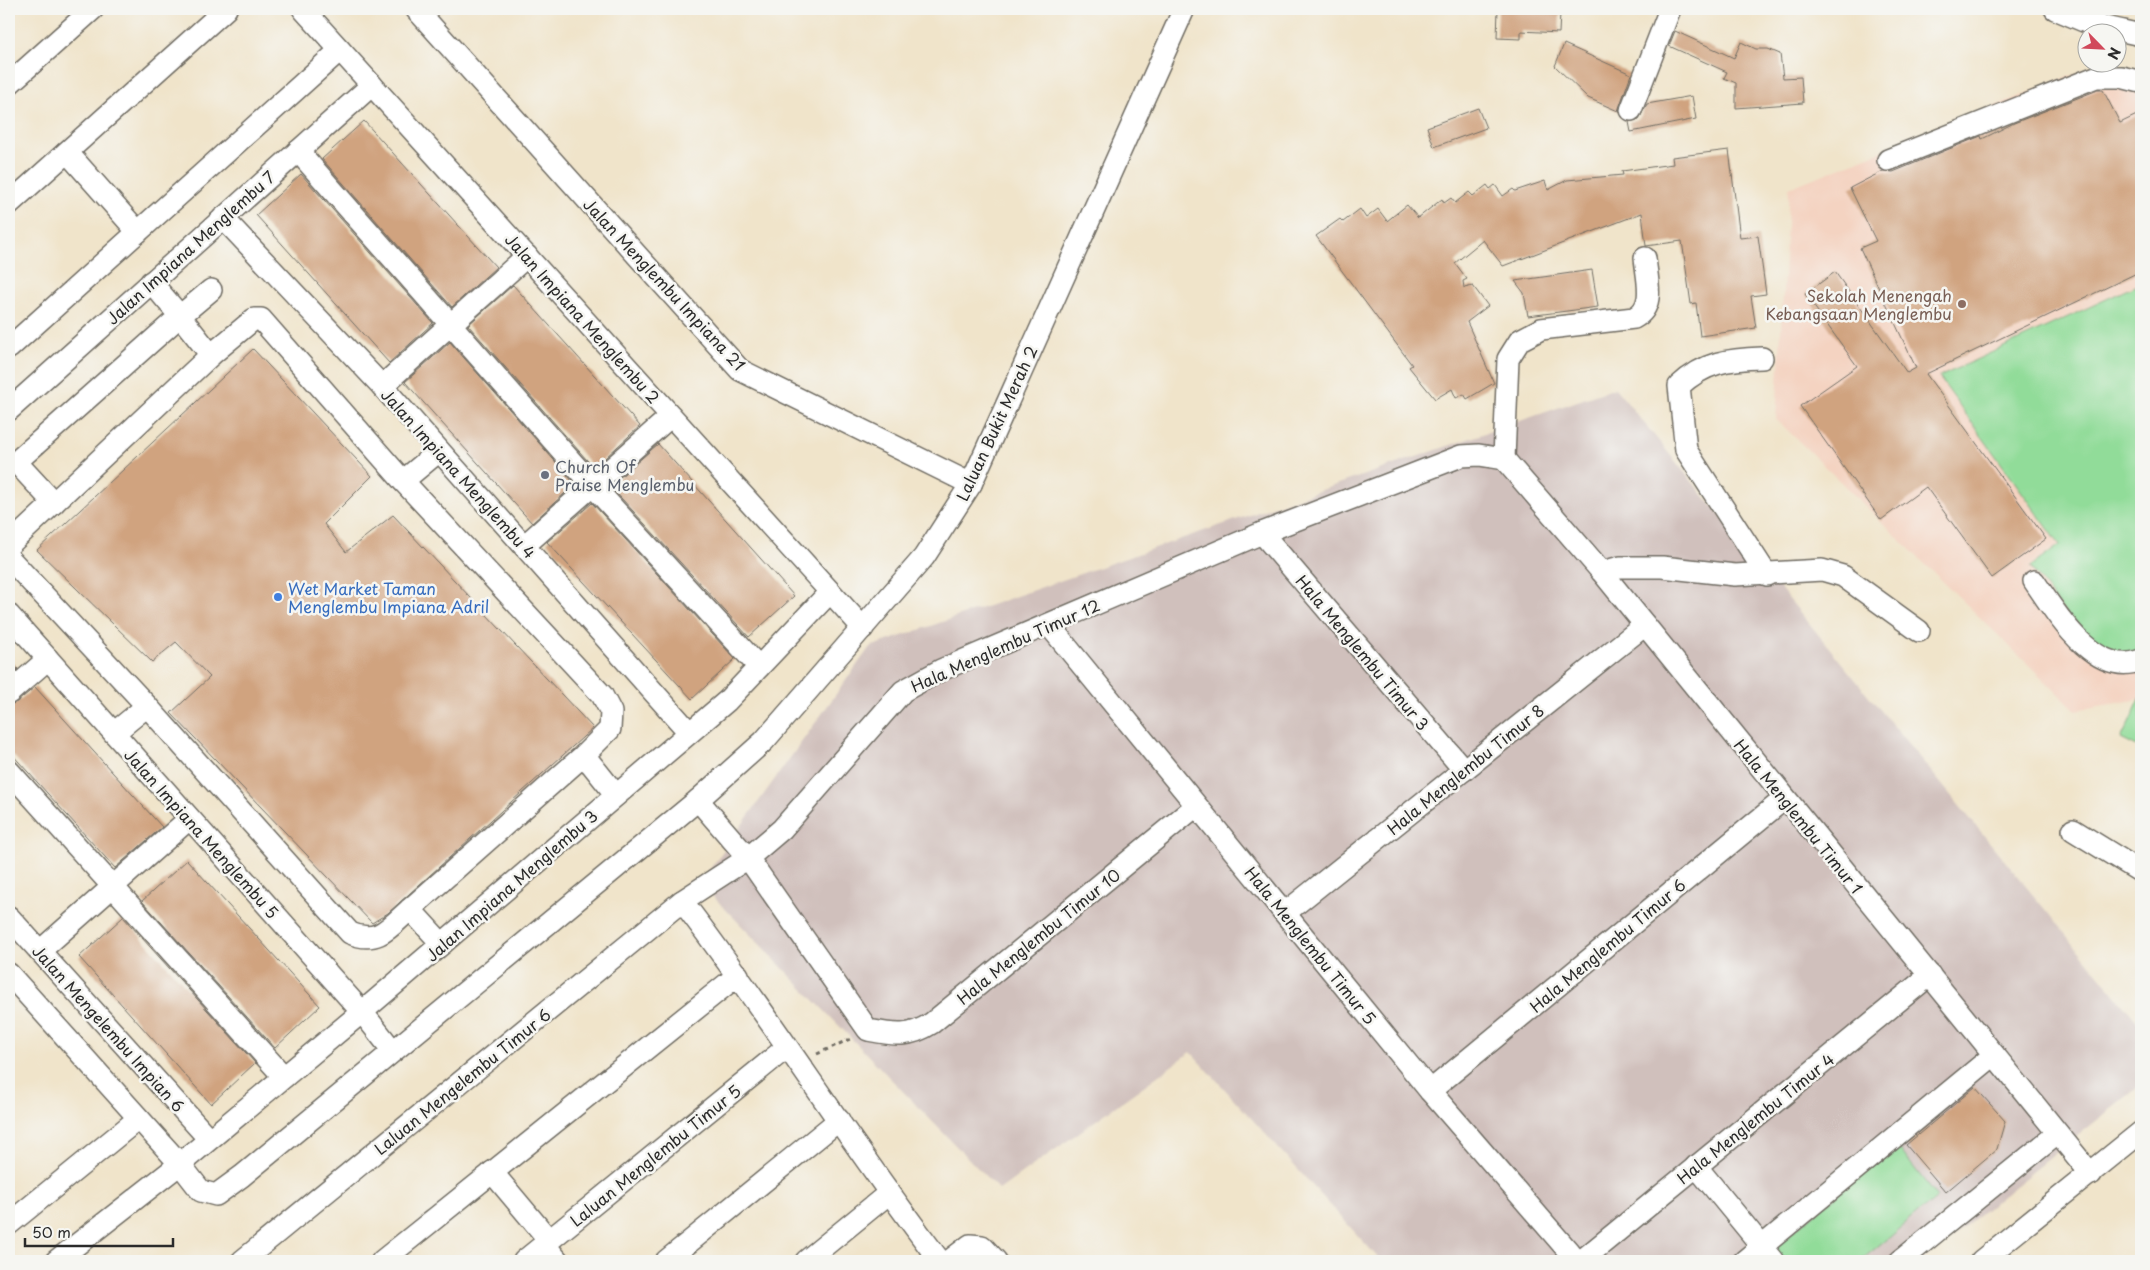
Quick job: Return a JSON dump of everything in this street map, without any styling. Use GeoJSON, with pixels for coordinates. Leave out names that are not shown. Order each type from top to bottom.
{"type":"FeatureCollection","features":[{"type":"Feature","properties":{"kind":"street"},"geometry":{"type":"LineString","coordinates":[[9,84],[94,9]]}},
{"type":"Feature","properties":{"kind":"street"},"geometry":{"type":"LineString","coordinates":[[9,204],[226,9]]}},
{"type":"Feature","properties":{"kind":"street","name":"Jalan Impiana Menglembu 2"},"geometry":{"type":"LineString","coordinates":[[303,9],[863,628]]}},
{"type":"Feature","properties":{"kind":"street","name":"Jalan Menglembu Impiana 21"},"geometry":{"type":"LineString","coordinates":[[416,9],[740,370],[971,484]]}},
{"type":"Feature","properties":{"kind":"street","name":"Laluan Bukit Merah 2"},"geometry":{"type":"LineString","coordinates":[[180,1164],[201,1191],[216,1194],[242,1176],[698,800],[764,741],[863,628],[924,557],[971,484],[1184,9]]}},
{"type":"Feature","properties":{"kind":"street"},"geometry":{"type":"LineString","coordinates":[[1631,110],[1670,9]]}},
{"type":"Feature","properties":{"kind":"street"},"geometry":{"type":"LineString","coordinates":[[2055,9],[2091,24],[2141,35]]}},
{"type":"Feature","properties":{"kind":"street"},"geometry":{"type":"LineString","coordinates":[[9,348],[340,50]]}},
{"type":"Feature","properties":{"kind":"street"},"geometry":{"type":"LineString","coordinates":[[1888,160],[2096,76],[2121,77],[2141,82]]}},
{"type":"Feature","properties":{"kind":"street","name":"Jalan Impiana Menglembu 7"},"geometry":{"type":"LineString","coordinates":[[9,410],[372,85]]}},
{"type":"Feature","properties":{"kind":"street"},"geometry":{"type":"LineString","coordinates":[[298,151],[593,486],[759,667]]}},
{"type":"Feature","properties":{"kind":"street"},"geometry":{"type":"LineString","coordinates":[[67,152],[138,232]]}},
{"type":"Feature","properties":{"kind":"street","name":"Jalan Impiana Menglembu 4"},"geometry":{"type":"LineString","coordinates":[[223,218],[382,386],[689,732]]}},
{"type":"Feature","properties":{"kind":"street"},"geometry":{"type":"LineString","coordinates":[[382,386],[527,256]]}},
{"type":"Feature","properties":{"kind":"street"},"geometry":{"type":"LineString","coordinates":[[1504,458],[1508,359],[1520,340],[1541,329],[1634,318],[1644,313],[1649,301],[1645,258]]}},
{"type":"Feature","properties":{"kind":"street"},"geometry":{"type":"LineString","coordinates":[[151,282],[211,355]]}},
{"type":"Feature","properties":{"kind":"street"},"geometry":{"type":"LineString","coordinates":[[54,502],[11,461],[211,290]]}},
{"type":"Feature","properties":{"kind":"street"},"geometry":{"type":"LineString","coordinates":[[9,544],[211,355],[254,319],[261,319],[403,481],[602,695],[611,712],[610,729],[584,755],[382,934],[364,939],[350,934],[147,706],[9,558]]}},
{"type":"Feature","properties":{"kind":"street"},"geometry":{"type":"LineString","coordinates":[[1762,358],[1718,363],[1695,371],[1679,386],[1686,450],[1767,575]]}},
{"type":"Feature","properties":{"kind":"street"},"geometry":{"type":"LineString","coordinates":[[524,546],[671,416]]}},
{"type":"Feature","properties":{"kind":"street"},"geometry":{"type":"LineString","coordinates":[[403,481],[439,451]]}},
{"type":"Feature","properties":{"kind":"street","name":"Hala Menglembu Timur 12"},"geometry":{"type":"LineString","coordinates":[[682,901],[748,858],[782,829],[902,691],[941,670],[1262,533],[1461,456],[1479,455],[1504,458]]}},
{"type":"Feature","properties":{"kind":"street","name":"Hala Menglembu Timur 1"},"geometry":{"type":"LineString","coordinates":[[1504,458],[1602,572],[1784,799],[2091,1174]]}},
{"type":"Feature","properties":{"kind":"street","name":"Hala Menglembu Timur 3"},"geometry":{"type":"LineString","coordinates":[[1262,533],[1464,770]]}},
{"type":"Feature","properties":{"kind":"street"},"geometry":{"type":"LineString","coordinates":[[1602,572],[1620,567],[1662,568],[1735,575],[1767,575],[1822,570],[1843,576],[1919,631]]}},
{"type":"Feature","properties":{"kind":"street"},"geometry":{"type":"LineString","coordinates":[[2034,581],[2062,622],[2084,646],[2103,658],[2117,663],[2131,664],[2141,660]]}},
{"type":"Feature","properties":{"kind":"street","name":"Jalan Impiana Menglembu 3"},"geometry":{"type":"LineString","coordinates":[[56,1261],[180,1164],[728,701],[830,592]]}},
{"type":"Feature","properties":{"kind":"street","name":"Jalan Impiana Menglembu 5"},"geometry":{"type":"LineString","coordinates":[[9,616],[362,1012],[393,1052]]}},
{"type":"Feature","properties":{"kind":"street","name":"Hala Menglembu Timur 5"},"geometry":{"type":"LineString","coordinates":[[1049,625],[1430,1092],[1577,1261]]}},
{"type":"Feature","properties":{"kind":"street","name":"Hala Menglembu Timur 8"},"geometry":{"type":"LineString","coordinates":[[1285,913],[1645,625]]}},
{"type":"Feature","properties":{"kind":"street"},"geometry":{"type":"LineString","coordinates":[[9,693],[48,659]]}},
{"type":"Feature","properties":{"kind":"street"},"geometry":{"type":"LineString","coordinates":[[114,734],[147,706]]}},
{"type":"Feature","properties":{"kind":"street"},"geometry":{"type":"LineString","coordinates":[[584,755],[616,795]]}},
{"type":"Feature","properties":{"kind":"street"},"geometry":{"type":"LineString","coordinates":[[9,771],[284,1077]]}},
{"type":"Feature","properties":{"kind":"street","name":"Hala Menglembu Timur 6"},"geometry":{"type":"LineString","coordinates":[[1430,1092],[1784,799]]}},
{"type":"Feature","properties":{"kind":"street"},"geometry":{"type":"LineString","coordinates":[[698,800],[748,858],[868,1030]]}},
{"type":"Feature","properties":{"kind":"street","name":"Hala Menglembu Timur 10"},"geometry":{"type":"LineString","coordinates":[[868,1030],[896,1035],[918,1032],[932,1023],[1196,806]]}},
{"type":"Feature","properties":{"kind":"street"},"geometry":{"type":"LineString","coordinates":[[40,951],[189,819]]}},
{"type":"Feature","properties":{"kind":"street"},"geometry":{"type":"LineString","coordinates":[[2073,830],[2141,872]]}},
{"type":"Feature","properties":{"kind":"street"},"geometry":{"type":"LineString","coordinates":[[682,901],[738,975],[888,1194],[940,1261]]}},
{"type":"Feature","properties":{"kind":"street","name":"Laluan Mengelembu Timur 6"},"geometry":{"type":"LineString","coordinates":[[242,1261],[682,901]]}},
{"type":"Feature","properties":{"kind":"street"},"geometry":{"type":"LineString","coordinates":[[410,909],[442,944]]}},
{"type":"Feature","properties":{"kind":"street","name":"Jalan Mengelembu Impian 6"},"geometry":{"type":"LineString","coordinates":[[9,917],[209,1139]]}},
{"type":"Feature","properties":{"kind":"street"},"geometry":{"type":"LineString","coordinates":[[9,974],[138,1120],[180,1164]]}},
{"type":"Feature","properties":{"kind":"street"},"geometry":{"type":"LineString","coordinates":[[382,1261],[738,975]]}},
{"type":"Feature","properties":{"kind":"street","name":"Hala Menglembu Timur 4"},"geometry":{"type":"LineString","coordinates":[[1581,1261],[1930,975]]}},
{"type":"Feature","properties":{"kind":"street"},"geometry":{"type":"LineString","coordinates":[[1744,1261],[1768,1254],[1994,1055]]}},
{"type":"Feature","properties":{"kind":"street","name":"Laluan Menglembu Timur 5"},"geometry":{"type":"LineString","coordinates":[[524,1261],[792,1056]]}},
{"type":"Feature","properties":{"kind":"street"},"geometry":{"type":"LineString","coordinates":[[9,1224],[138,1120]]}},
{"type":"Feature","properties":{"kind":"street"},"geometry":{"type":"LineString","coordinates":[[666,1261],[839,1120]]}},
{"type":"Feature","properties":{"kind":"street"},"geometry":{"type":"LineString","coordinates":[[1981,1261],[2141,1132]]}},
{"type":"Feature","properties":{"kind":"street"},"geometry":{"type":"LineString","coordinates":[[1900,1261],[2057,1134]]}},
{"type":"Feature","properties":{"kind":"street"},"geometry":{"type":"LineString","coordinates":[[1696,1166],[1768,1254]]}},
{"type":"Feature","properties":{"kind":"street"},"geometry":{"type":"LineString","coordinates":[[492,1172],[547,1242],[558,1261]]}},
{"type":"Feature","properties":{"kind":"street"},"geometry":{"type":"LineString","coordinates":[[806,1261],[888,1194]]}},
{"type":"Feature","properties":{"kind":"street"},"geometry":{"type":"LineString","coordinates":[[949,1261],[970,1245],[982,1246],[996,1261]]}},
{"type":"Feature","properties":{"kind":"path"},"geometry":{"type":"LineString","coordinates":[[792,1056],[868,1030]]}},
{"type":"Feature","properties":{"kind":"shaded area","name":"Sekolah Menengah Kebangsaan Menglembu"},"geometry":{"type":"Polygon","coordinates":[[[2080,72],[2123,72],[2141,80],[2141,699],[2075,710],[1776,419],[1789,188],[2080,72]]]}},
{"type":"Feature","properties":{"kind":"shaded area"},"geometry":{"type":"Polygon","coordinates":[[[1615,388],[2141,1026],[2141,1085],[1921,1261],[1381,1261],[1191,1052],[999,1190],[700,883],[870,647],[1615,388]]]}},
{"type":"Feature","properties":{"kind":"green space"},"geometry":{"type":"Polygon","coordinates":[[[2141,283],[2141,650],[2134,657],[2104,655],[2084,638],[2030,567],[2060,545],[1939,377],[2141,283]]]}},
{"type":"Feature","properties":{"kind":"green space"},"geometry":{"type":"Polygon","coordinates":[[[2141,697],[2141,749],[2121,739],[2141,697]]]}},
{"type":"Feature","properties":{"kind":"green space"},"geometry":{"type":"Polygon","coordinates":[[[1897,1146],[1937,1197],[1860,1261],[1778,1261],[1769,1251],[1897,1146]]]}},
{"type":"Feature","properties":{"kind":"building"},"geometry":{"type":"Polygon","coordinates":[[[1498,9],[1557,9],[1557,12],[1560,13],[1559,33],[1521,31],[1521,39],[1497,38],[1498,9]]]}},
{"type":"Feature","properties":{"kind":"building"},"geometry":{"type":"Polygon","coordinates":[[[1675,31],[1734,58],[1741,42],[1756,49],[1768,49],[1780,54],[1783,78],[1801,77],[1803,103],[1736,108],[1736,83],[1724,78],[1727,72],[1669,46],[1675,31]]]}},
{"type":"Feature","properties":{"kind":"building"},"geometry":{"type":"Polygon","coordinates":[[[1564,44],[1631,74],[1618,111],[1588,98],[1555,66],[1564,44]]]}},
{"type":"Feature","properties":{"kind":"building"},"geometry":{"type":"Polygon","coordinates":[[[2098,90],[2103,90],[2120,123],[2141,113],[2141,271],[1926,374],[2046,539],[1992,578],[1926,487],[1881,520],[1800,406],[1857,366],[1805,294],[1835,272],[1907,373],[1916,368],[1860,248],[1876,241],[1850,188],[1883,171],[1893,172],[1981,136],[1982,139],[2014,123],[2098,90]]]}},
{"type":"Feature","properties":{"kind":"building"},"geometry":{"type":"Polygon","coordinates":[[[1692,96],[1696,119],[1631,132],[1629,122],[1639,119],[1647,104],[1692,96]]]}},
{"type":"Feature","properties":{"kind":"building"},"geometry":{"type":"Polygon","coordinates":[[[1478,108],[1486,128],[1434,147],[1427,127],[1478,108]]]}},
{"type":"Feature","properties":{"kind":"building"},"geometry":{"type":"Polygon","coordinates":[[[364,121],[496,267],[452,307],[322,159],[364,121]]]}},
{"type":"Feature","properties":{"kind":"building"},"geometry":{"type":"Polygon","coordinates":[[[1729,150],[1740,238],[1758,236],[1766,294],[1751,296],[1756,328],[1700,336],[1696,303],[1691,304],[1682,241],[1646,246],[1642,213],[1503,266],[1483,240],[1455,263],[1467,279],[1463,281],[1464,288],[1473,286],[1488,306],[1467,322],[1494,383],[1467,399],[1464,394],[1456,398],[1452,389],[1435,399],[1409,367],[1412,365],[1316,236],[1340,219],[1343,222],[1360,209],[1366,218],[1378,209],[1387,221],[1407,205],[1418,218],[1442,199],[1444,203],[1451,198],[1455,203],[1469,192],[1473,196],[1487,185],[1490,189],[1495,185],[1503,196],[1513,189],[1515,191],[1545,181],[1548,190],[1567,180],[1623,175],[1622,171],[1673,164],[1672,157],[1729,150]]]}},
{"type":"Feature","properties":{"kind":"building"},"geometry":{"type":"Polygon","coordinates":[[[301,174],[433,323],[389,363],[256,215],[301,174]]]}},
{"type":"Feature","properties":{"kind":"building"},"geometry":{"type":"Polygon","coordinates":[[[1592,270],[1598,307],[1528,316],[1524,293],[1515,281],[1592,270]]]}},
{"type":"Feature","properties":{"kind":"building"},"geometry":{"type":"Polygon","coordinates":[[[513,285],[640,426],[594,468],[468,325],[513,285]]]}},
{"type":"Feature","properties":{"kind":"building"},"geometry":{"type":"Polygon","coordinates":[[[450,342],[575,484],[532,523],[405,382],[450,342]]]}},
{"type":"Feature","properties":{"kind":"building","name":"Wet Market Taman Menglembu Impiana Adril"},"geometry":{"type":"Polygon","coordinates":[[[253,349],[372,476],[324,524],[346,552],[393,515],[593,728],[388,913],[372,923],[171,713],[210,677],[176,642],[152,662],[37,550],[253,349]]]}},
{"type":"Feature","properties":{"kind":"building"},"geometry":{"type":"Polygon","coordinates":[[[658,444],[794,596],[749,637],[610,486],[658,444]]]}},
{"type":"Feature","properties":{"kind":"building"},"geometry":{"type":"Polygon","coordinates":[[[592,503],[735,659],[692,699],[547,542],[592,503]]]}},
{"type":"Feature","properties":{"kind":"building"},"geometry":{"type":"Polygon","coordinates":[[[9,659],[18,669],[9,677],[9,659]]]}},
{"type":"Feature","properties":{"kind":"building"},"geometry":{"type":"Polygon","coordinates":[[[35,687],[162,827],[115,868],[9,751],[9,705],[17,702],[35,687]]]}},
{"type":"Feature","properties":{"kind":"building"},"geometry":{"type":"Polygon","coordinates":[[[187,860],[320,1006],[275,1048],[142,901],[187,860]]]}},
{"type":"Feature","properties":{"kind":"building"},"geometry":{"type":"Polygon","coordinates":[[[123,917],[255,1063],[211,1104],[79,957],[123,917]]]}},
{"type":"Feature","properties":{"kind":"building"},"geometry":{"type":"Polygon","coordinates":[[[1975,1087],[2005,1121],[1997,1149],[1946,1192],[1906,1145],[1975,1087]]]}},
{"type":"Feature","properties":{"kind":"place","name":"Sekolah Menengah Kebangsaan Menglembu"},"geometry":{"type":"Point","coordinates":[1962,304]}},
{"type":"Feature","properties":{"kind":"place","name":"Church Of Praise Menglembu"},"geometry":{"type":"Point","coordinates":[545,475]}},
{"type":"Feature","properties":{"kind":"place","name":"Wet Market Taman Menglembu Impiana Adril"},"geometry":{"type":"Point","coordinates":[278,597]}}]}
